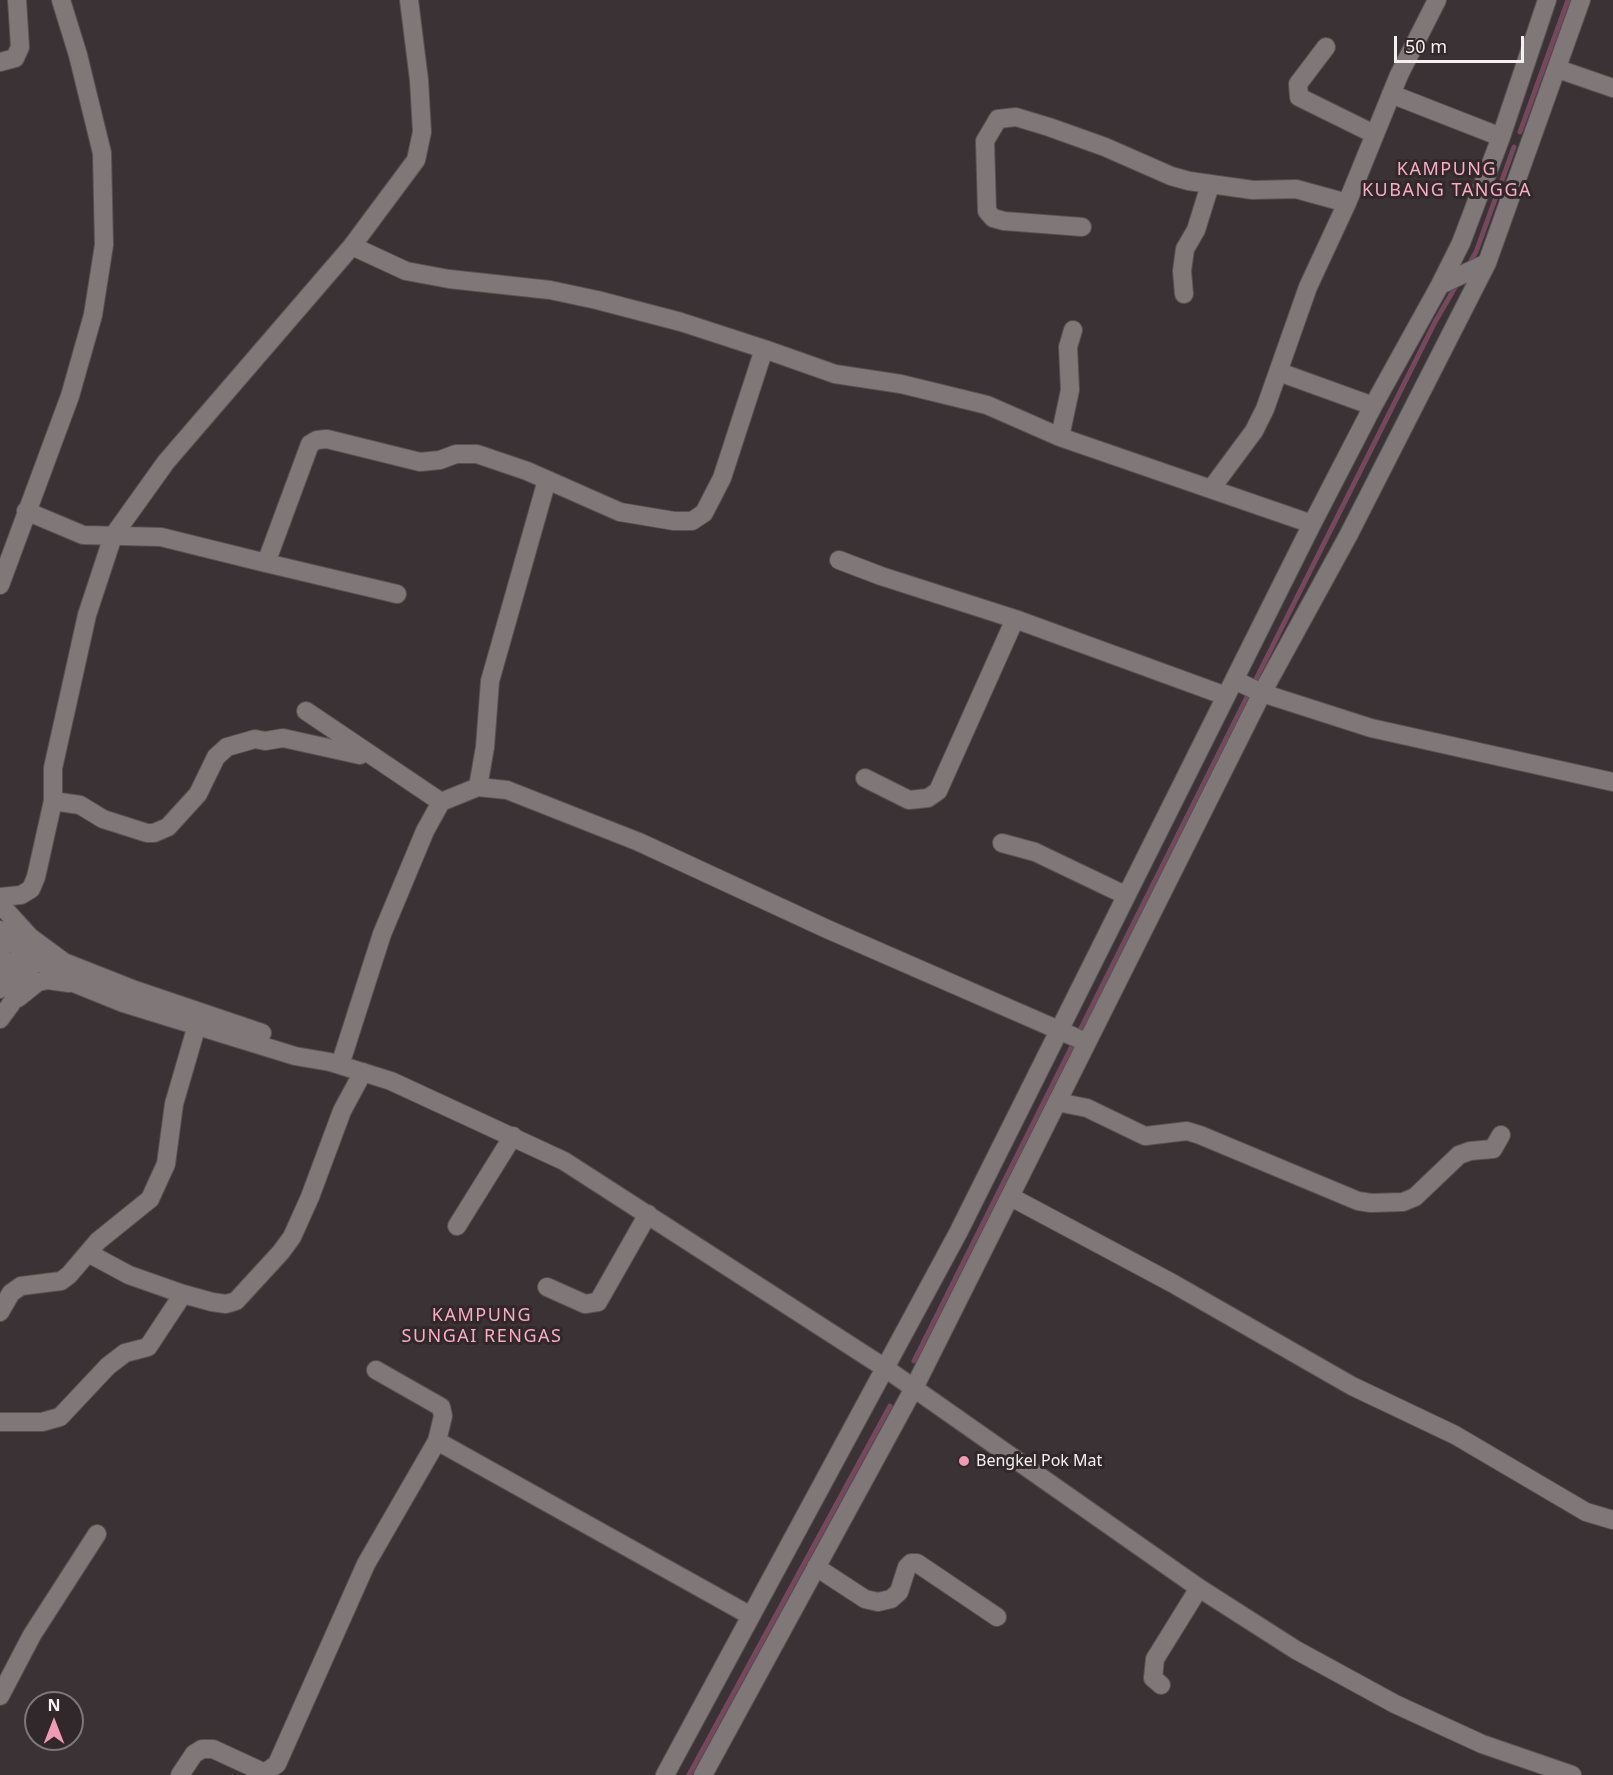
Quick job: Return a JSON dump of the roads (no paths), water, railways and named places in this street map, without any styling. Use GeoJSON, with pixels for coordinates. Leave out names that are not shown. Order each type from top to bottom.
{"type":"FeatureCollection","features":[{"type":"Feature","properties":{"kind":"street"},"geometry":{"type":"LineString","coordinates":[[0,63],[15,58],[20,47],[17,0]]}},
{"type":"Feature","properties":{"kind":"street"},"geometry":{"type":"LineString","coordinates":[[0,585],[70,396],[93,315],[104,246],[102,153],[78,55],[61,0]]}},
{"type":"Feature","properties":{"kind":"street"},"geometry":{"type":"LineString","coordinates":[[0,897],[21,895],[31,889],[53,801],[56,758],[87,615],[112,536],[166,462],[352,246],[416,160],[422,132],[419,80],[409,0]]}},
{"type":"Feature","properties":{"kind":"street"},"geometry":{"type":"LineString","coordinates":[[1211,489],[1254,430],[1279,372],[1308,287],[1347,203],[1391,94],[1437,0]]}},
{"type":"Feature","properties":{"kind":"street"},"geometry":{"type":"LineString","coordinates":[[665,1775],[958,1233],[1072,1037],[1244,688],[1312,524],[1372,406],[1444,283],[1501,137],[1547,0]]}},
{"type":"Feature","properties":{"kind":"street"},"geometry":{"type":"LineString","coordinates":[[708,1773],[816,1567],[914,1388],[1057,1102],[1072,1037],[1125,895],[1244,688],[1348,536],[1487,263],[1581,0]]}},
{"type":"Feature","properties":{"kind":"street"},"geometry":{"type":"LineString","coordinates":[[1326,47],[1298,84],[1299,97],[1374,134]]}},
{"type":"Feature","properties":{"kind":"street"},"geometry":{"type":"LineString","coordinates":[[1558,69],[1613,88]]}},
{"type":"Feature","properties":{"kind":"street"},"geometry":{"type":"LineString","coordinates":[[1391,94],[1501,137]]}},
{"type":"Feature","properties":{"kind":"street"},"geometry":{"type":"LineString","coordinates":[[1082,227],[1004,221],[993,218],[987,211],[985,141],[998,119],[1016,117],[1049,127],[1105,147],[1171,176],[1210,185],[1253,190],[1296,189],[1347,203]]}},
{"type":"Feature","properties":{"kind":"street"},"geometry":{"type":"LineString","coordinates":[[1184,294],[1182,271],[1185,249],[1196,230],[1210,185]]}},
{"type":"Feature","properties":{"kind":"street"},"geometry":{"type":"LineString","coordinates":[[352,246],[406,271],[449,279],[550,290],[597,300],[681,322],[835,374],[901,384],[987,405],[1060,436],[1312,524]]}},
{"type":"Feature","properties":{"kind":"street"},"geometry":{"type":"LineString","coordinates":[[1444,283],[1487,263]]}},
{"type":"Feature","properties":{"kind":"street"},"geometry":{"type":"LineString","coordinates":[[1060,436],[1070,390],[1068,347],[1073,330]]}},
{"type":"Feature","properties":{"kind":"street"},"geometry":{"type":"LineString","coordinates":[[266,564],[310,444],[317,440],[327,439],[420,462],[440,460],[456,454],[477,454],[547,480],[620,512],[674,521],[692,521],[704,513],[722,478],[764,349]]}},
{"type":"Feature","properties":{"kind":"street"},"geometry":{"type":"LineString","coordinates":[[1279,372],[1372,406]]}},
{"type":"Feature","properties":{"kind":"street"},"geometry":{"type":"LineString","coordinates":[[478,787],[485,747],[490,681],[547,480]]}},
{"type":"Feature","properties":{"kind":"street"},"geometry":{"type":"LineString","coordinates":[[26,511],[83,535],[172,539],[266,564],[397,594]]}},
{"type":"Feature","properties":{"kind":"street"},"geometry":{"type":"LineString","coordinates":[[839,560],[881,576],[1015,619],[1371,728],[1613,782]]}},
{"type":"Feature","properties":{"kind":"street"},"geometry":{"type":"LineString","coordinates":[[865,778],[909,800],[928,798],[938,790],[1015,619]]}},
{"type":"Feature","properties":{"kind":"street"},"geometry":{"type":"LineString","coordinates":[[306,711],[374,758],[423,787],[441,802]]}},
{"type":"Feature","properties":{"kind":"street"},"geometry":{"type":"LineString","coordinates":[[53,801],[80,806],[103,819],[147,833],[154,833],[168,827],[198,794],[216,757],[227,747],[255,739],[265,741],[283,738],[374,758]]}},
{"type":"Feature","properties":{"kind":"street"},"geometry":{"type":"LineString","coordinates":[[335,1064],[382,934],[425,831],[441,802],[478,787],[507,790],[639,842],[1072,1037]]}},
{"type":"Feature","properties":{"kind":"street"},"geometry":{"type":"LineString","coordinates":[[1002,843],[1035,852],[1125,895]]}},
{"type":"Feature","properties":{"kind":"street"},"geometry":{"type":"LineString","coordinates":[[0,904],[32,948],[76,984]]}},
{"type":"Feature","properties":{"kind":"street"},"geometry":{"type":"LineString","coordinates":[[0,930],[32,948],[87,972],[296,1046],[335,1064]]}},
{"type":"Feature","properties":{"kind":"street"},"geometry":{"type":"LineString","coordinates":[[0,944],[2,986]]}},
{"type":"Feature","properties":{"kind":"street"},"geometry":{"type":"LineString","coordinates":[[2,986],[32,948]]}},
{"type":"Feature","properties":{"kind":"street"},"geometry":{"type":"LineString","coordinates":[[11,1004],[32,948]]}},
{"type":"Feature","properties":{"kind":"street"},"geometry":{"type":"LineString","coordinates":[[0,1019],[11,1004],[38,982],[48,980],[76,984],[123,1003],[295,1056],[363,1072],[400,1085],[513,1136],[564,1161],[885,1368],[1199,1588],[1296,1650],[1395,1704],[1482,1744],[1572,1775]]}},
{"type":"Feature","properties":{"kind":"street"},"geometry":{"type":"LineString","coordinates":[[0,1312],[11,1293],[21,1286],[61,1281],[98,1241],[150,1199],[166,1164],[174,1104],[197,1025]]}},
{"type":"Feature","properties":{"kind":"street"},"geometry":{"type":"LineString","coordinates":[[88,1253],[129,1275],[183,1294],[226,1304],[236,1301],[281,1252],[310,1197],[342,1111],[363,1072]]}},
{"type":"Feature","properties":{"kind":"street"},"geometry":{"type":"LineString","coordinates":[[1057,1102],[1087,1108],[1145,1136],[1187,1131],[1200,1135],[1358,1201],[1371,1203],[1403,1202],[1415,1197],[1459,1155],[1470,1150],[1492,1149],[1502,1135]]}},
{"type":"Feature","properties":{"kind":"street"},"geometry":{"type":"LineString","coordinates":[[457,1226],[513,1136]]}},
{"type":"Feature","properties":{"kind":"street"},"geometry":{"type":"LineString","coordinates":[[1011,1197],[1172,1283],[1352,1386],[1455,1435],[1586,1512],[1613,1520]]}},
{"type":"Feature","properties":{"kind":"street"},"geometry":{"type":"LineString","coordinates":[[547,1287],[585,1304],[598,1302],[648,1214]]}},
{"type":"Feature","properties":{"kind":"street"},"geometry":{"type":"LineString","coordinates":[[0,1422],[42,1422],[60,1417],[108,1366],[125,1353],[148,1347],[183,1294]]}},
{"type":"Feature","properties":{"kind":"street"},"geometry":{"type":"LineString","coordinates":[[180,1775],[194,1754],[202,1749],[213,1749],[265,1773],[277,1764],[366,1564],[437,1441],[443,1416],[441,1407],[376,1370]]}},
{"type":"Feature","properties":{"kind":"street"},"geometry":{"type":"LineString","coordinates":[[437,1441],[751,1616]]}},
{"type":"Feature","properties":{"kind":"street"},"geometry":{"type":"LineString","coordinates":[[0,1696],[32,1635],[97,1534]]}},
{"type":"Feature","properties":{"kind":"street"},"geometry":{"type":"LineString","coordinates":[[816,1567],[865,1599],[878,1602],[891,1599],[899,1592],[907,1567],[911,1563],[917,1563],[997,1617]]}},
{"type":"Feature","properties":{"kind":"street"},"geometry":{"type":"LineString","coordinates":[[1161,1685],[1153,1678],[1155,1659],[1199,1588]]}},
{"type":"Feature","properties":{"kind":"waterway"},"geometry":{"type":"LineString","coordinates":[[1520,132],[1568,0]]}},
{"type":"Feature","properties":{"kind":"waterway"},"geometry":{"type":"LineString","coordinates":[[1468,266],[1476,252],[1514,147]]}},
{"type":"Feature","properties":{"kind":"waterway"},"geometry":{"type":"LineString","coordinates":[[914,1361],[1435,322],[1457,284]]}},
{"type":"Feature","properties":{"kind":"waterway"},"geometry":{"type":"LineString","coordinates":[[689,1775],[890,1406]]}},
{"type":"Feature","properties":{"kind":"place","name":"Bengkel Pok Mat"},"geometry":{"type":"Point","coordinates":[964,1461]}},
{"type":"Feature","properties":{"kind":"district","name":"KAMPUNG KUBANG TANGGA"},"geometry":{"type":"Point","coordinates":[1447,180]}},
{"type":"Feature","properties":{"kind":"district","name":"KAMPUNG SUNGAI RENGAS"},"geometry":{"type":"Point","coordinates":[482,1326]}}]}
